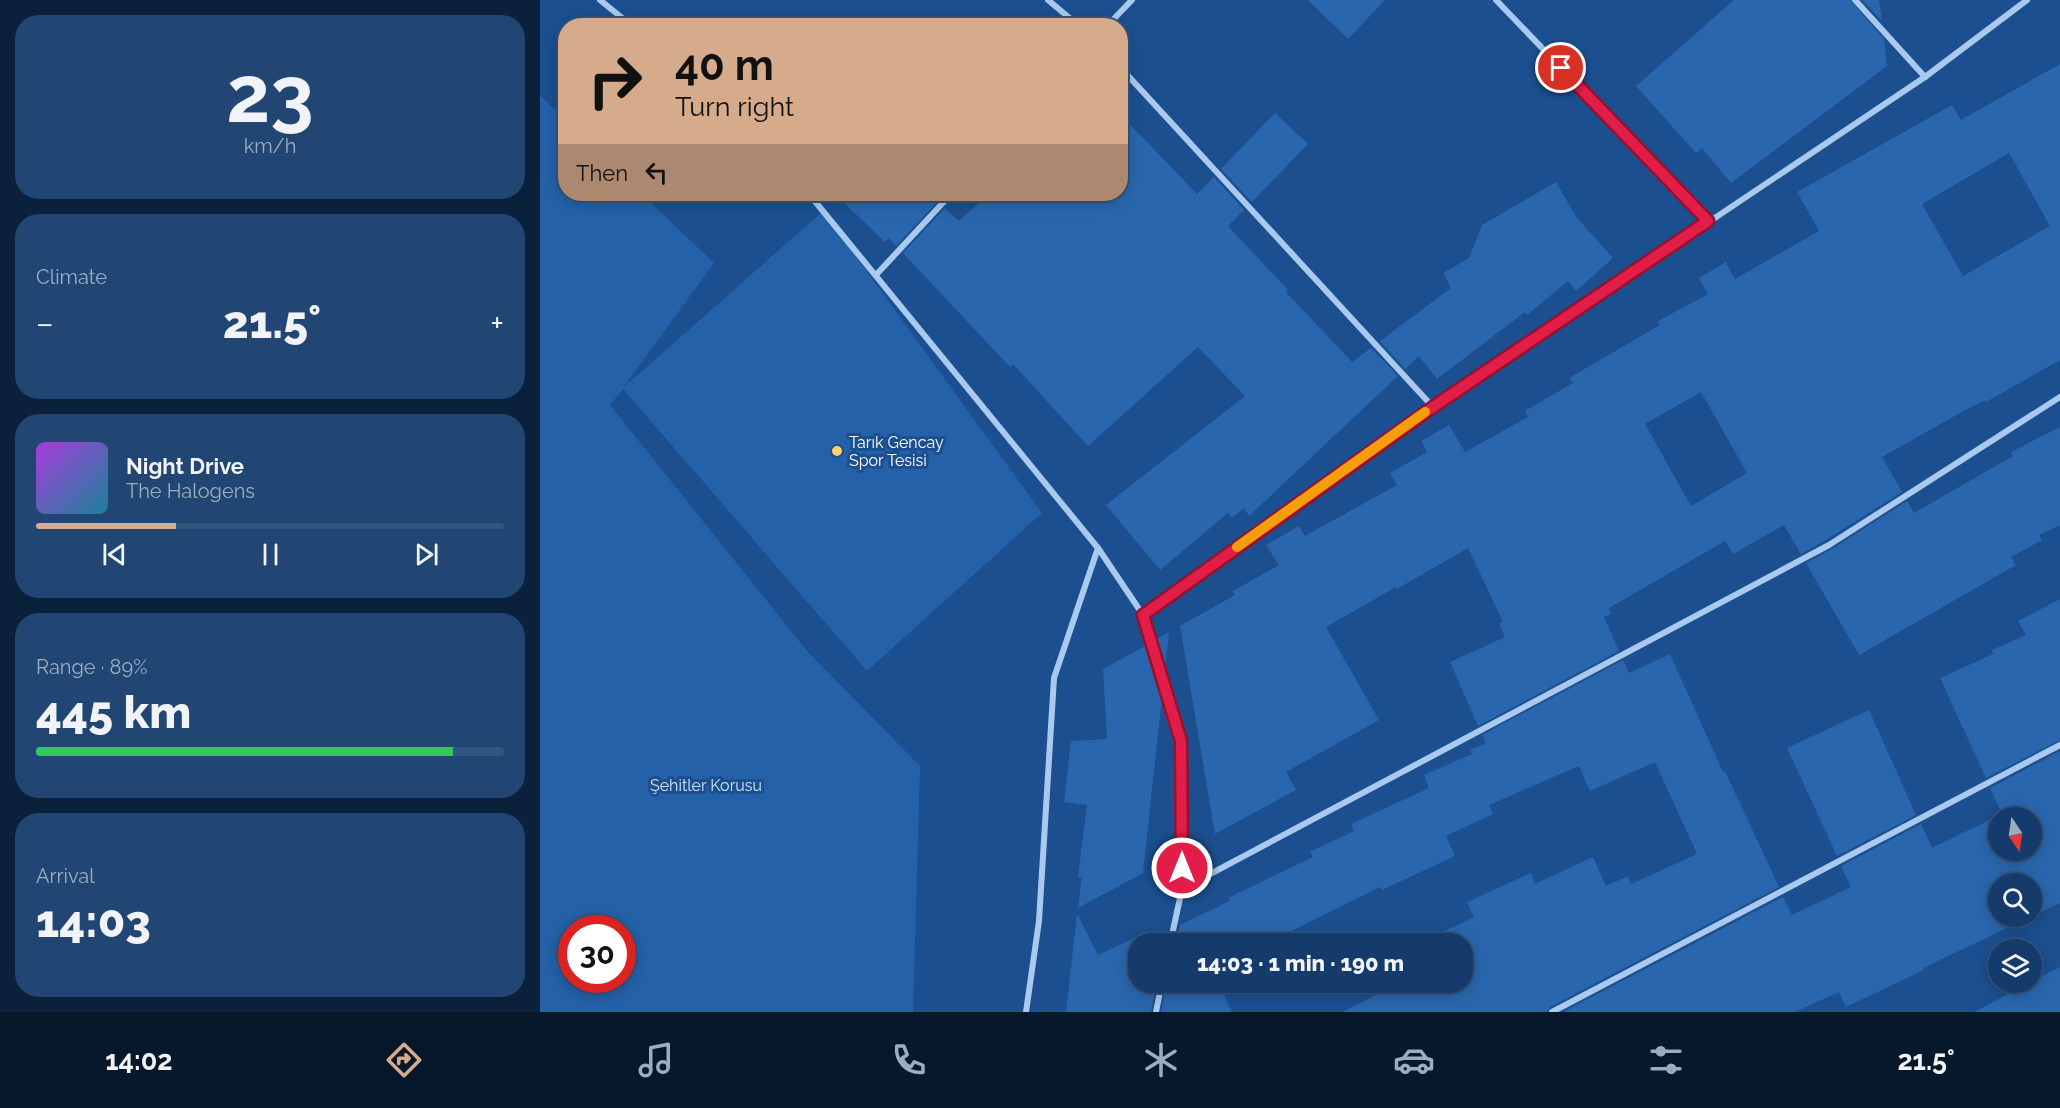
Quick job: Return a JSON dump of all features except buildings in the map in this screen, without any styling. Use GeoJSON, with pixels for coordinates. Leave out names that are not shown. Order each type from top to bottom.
{"type":"FeatureCollection","features":[{"type":"Feature","properties":{"kind":"street"},"geometry":{"type":"LineString","coordinates":[[600,0],[622,18]]}},
{"type":"Feature","properties":{"kind":"street"},"geometry":{"type":"LineString","coordinates":[[1048,0],[1069,18]]}},
{"type":"Feature","properties":{"kind":"street"},"geometry":{"type":"LineString","coordinates":[[1115,18],[1132,0]]}},
{"type":"Feature","properties":{"kind":"street"},"geometry":{"type":"LineString","coordinates":[[1496,0],[1708,221]]}},
{"type":"Feature","properties":{"kind":"street"},"geometry":{"type":"LineString","coordinates":[[1855,0],[1925,78]]}},
{"type":"Feature","properties":{"kind":"street"},"geometry":{"type":"LineString","coordinates":[[1143,615],[1433,407],[1925,78],[2027,0]]}},
{"type":"Feature","properties":{"kind":"street"},"geometry":{"type":"LineString","coordinates":[[1128,76],[1433,407]]}},
{"type":"Feature","properties":{"kind":"street"},"geometry":{"type":"LineString","coordinates":[[814,201],[1098,548],[1143,615],[1181,741],[1182,889],[1172,933]]}},
{"type":"Feature","properties":{"kind":"street"},"geometry":{"type":"LineString","coordinates":[[876,275],[945,201]]}},
{"type":"Feature","properties":{"kind":"street"},"geometry":{"type":"LineString","coordinates":[[1182,889],[1829,545],[2060,397]]}},
{"type":"Feature","properties":{"kind":"street"},"geometry":{"type":"LineString","coordinates":[[1026,1012],[1039,921],[1054,678],[1098,548]]}},
{"type":"Feature","properties":{"kind":"street"},"geometry":{"type":"LineString","coordinates":[[1552,1012],[2060,745]]}},
{"type":"Feature","properties":{"kind":"street"},"geometry":{"type":"LineString","coordinates":[[1156,1012],[1160,993]]}},
{"type":"Feature","properties":{"kind":"green space","name":"Şehitler Korusu"},"geometry":{"type":"Polygon","coordinates":[[[540,95],[558,113],[558,201],[649,201],[714,263],[623,388],[823,211],[1042,513],[867,671],[623,389],[610,405],[807,651],[920,766],[913,1012],[540,1012],[540,95]]]}},
{"type":"Feature","properties":{"kind":"slow traffic"},"geometry":{"type":"LineString","coordinates":[[1237,547],[1425,412]]}},
{"type":"Feature","properties":{"kind":"place","name":"Tarık Gencay Spor Tesisi"},"geometry":{"type":"Point","coordinates":[837,451]}},
{"type":"Feature","properties":{"kind":"route"},"geometry":{"type":"LineString","coordinates":[[1182,868],[1181,741],[1143,615],[1433,407],[1708,221],[1561,68]]}}]}
